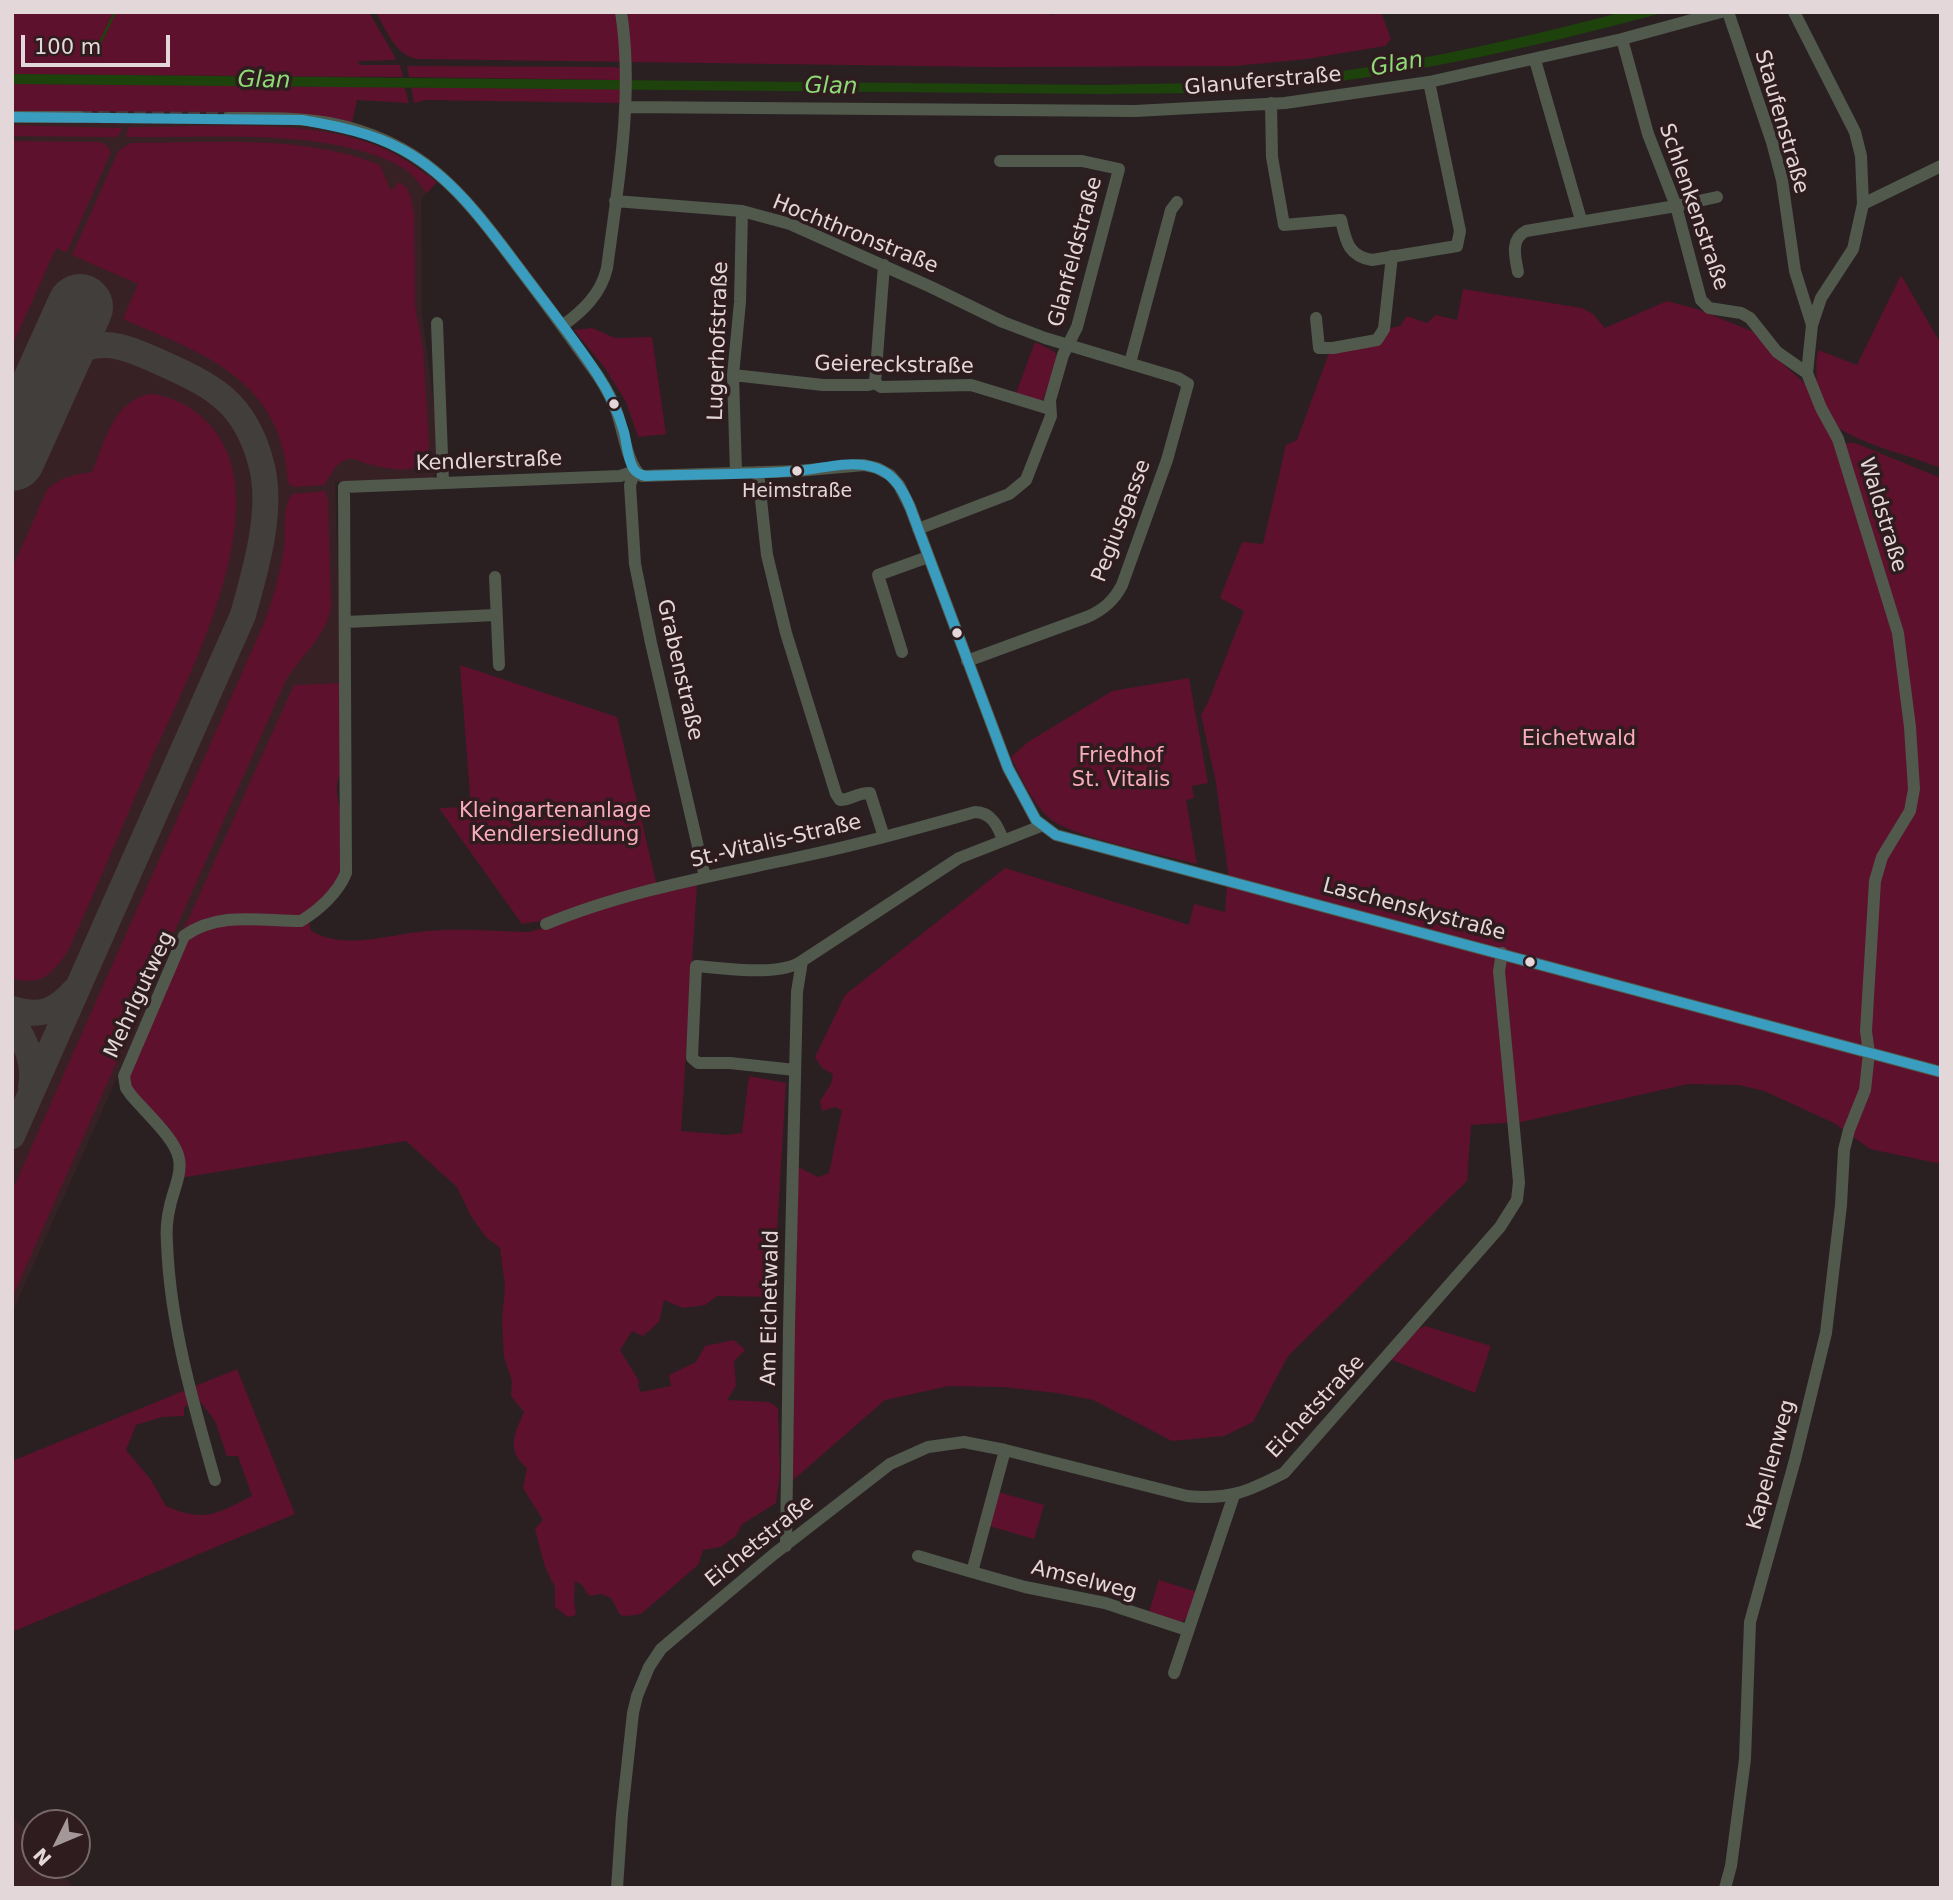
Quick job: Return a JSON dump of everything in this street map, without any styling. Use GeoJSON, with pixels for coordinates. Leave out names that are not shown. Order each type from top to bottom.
{"type":"FeatureCollection","features":[{"type":"Feature","properties":{"kind":"street"},"geometry":{"type":"LineString","coordinates":[[562,326],[593,299],[604,280],[625,104],[626,43],[621,12]]}},
{"type":"Feature","properties":{"kind":"street","name":"Glanuferstraße"},"geometry":{"type":"LineString","coordinates":[[625,104],[1135,111],[1286,103],[1429,82],[1535,60],[1721,12]]}},
{"type":"Feature","properties":{"kind":"street","name":"Staufenstraße"},"geometry":{"type":"LineString","coordinates":[[1728,12],[1772,142],[1782,180],[1795,271],[1812,325]]}},
{"type":"Feature","properties":{"kind":"street"},"geometry":{"type":"LineString","coordinates":[[1794,12],[1857,139],[1861,156],[1863,204],[1853,249],[1821,298],[1812,325],[1807,373]]}},
{"type":"Feature","properties":{"kind":"street","name":"Schlenkenstraße"},"geometry":{"type":"LineString","coordinates":[[1622,39],[1648,134],[1676,206],[1702,300],[1709,308],[1741,313],[1750,318],[1777,352],[1807,373]]}},
{"type":"Feature","properties":{"kind":"street"},"geometry":{"type":"LineString","coordinates":[[1535,60],[1581,220]]}},
{"type":"Feature","properties":{"kind":"street"},"geometry":{"type":"LineString","coordinates":[[1271,103],[1272,157],[1284,225],[1341,220],[1353,252],[1360,258],[1372,260],[1457,246],[1460,231],[1429,82]]}},
{"type":"Feature","properties":{"kind":"street"},"geometry":{"type":"LineString","coordinates":[[12,117],[80,117]]}},
{"type":"Feature","properties":{"kind":"street"},"geometry":{"type":"LineString","coordinates":[[228,118],[328,123],[374,135],[417,157],[451,184],[469,203],[598,375],[614,404],[635,471]]}},
{"type":"Feature","properties":{"kind":"street","name":"Glanfeldstraße"},"geometry":{"type":"LineString","coordinates":[[918,529],[985,504],[1024,485],[1051,416],[1050,400],[1063,355],[1077,327],[1119,169],[1082,161],[1000,161]]}},
{"type":"Feature","properties":{"kind":"street"},"geometry":{"type":"LineString","coordinates":[[1863,204],[1941,166]]}},
{"type":"Feature","properties":{"kind":"street"},"geometry":{"type":"LineString","coordinates":[[1518,272],[1515,243],[1521,233],[1717,197]]}},
{"type":"Feature","properties":{"kind":"street","name":"Hochthronstraße"},"geometry":{"type":"LineString","coordinates":[[615,201],[742,211],[790,224],[999,320],[1070,345]]}},
{"type":"Feature","properties":{"kind":"street"},"geometry":{"type":"LineString","coordinates":[[1130,363],[1171,210],[1177,202]]}},
{"type":"Feature","properties":{"kind":"street","name":"Lugerhofstraße"},"geometry":{"type":"LineString","coordinates":[[736,472],[733,375],[740,302],[742,211]]}},
{"type":"Feature","properties":{"kind":"street"},"geometry":{"type":"LineString","coordinates":[[1316,318],[1319,348],[1377,340],[1384,330],[1392,256]]}},
{"type":"Feature","properties":{"kind":"street"},"geometry":{"type":"LineString","coordinates":[[875,383],[884,265]]}},
{"type":"Feature","properties":{"kind":"street"},"geometry":{"type":"LineString","coordinates":[[437,323],[443,482]]}},
{"type":"Feature","properties":{"kind":"street","name":"Glanfeldstraße"},"geometry":{"type":"LineString","coordinates":[[1070,345],[1178,378],[1188,384]]}},
{"type":"Feature","properties":{"kind":"street","name":"Waldstraße"},"geometry":{"type":"LineString","coordinates":[[1807,373],[1838,439],[1898,633],[1910,727],[1914,789],[1912,802],[1905,821],[1882,857],[1875,881],[1866,1031],[1868,1053]]}},
{"type":"Feature","properties":{"kind":"street","name":"Geiereckstraße"},"geometry":{"type":"LineString","coordinates":[[733,375],[823,385],[971,385],[1050,409]]}},
{"type":"Feature","properties":{"kind":"street","name":"Pegiusgasse"},"geometry":{"type":"LineString","coordinates":[[967,661],[1098,612],[1114,598],[1122,585],[1167,460],[1188,384]]}},
{"type":"Feature","properties":{"kind":"street","name":"Kendlerstraße"},"geometry":{"type":"LineString","coordinates":[[345,488],[620,476],[635,471],[646,476],[857,465],[877,468],[890,475],[899,485],[1008,768],[1041,826]]}},
{"type":"Feature","properties":{"kind":"street","name":"Grabenstraße"},"geometry":{"type":"LineString","coordinates":[[635,471],[630,485],[635,564],[650,643],[705,877]]}},
{"type":"Feature","properties":{"kind":"street"},"geometry":{"type":"LineString","coordinates":[[758,472],[767,555],[786,633],[836,794],[840,800],[844,800],[864,792],[870,793],[884,837]]}},
{"type":"Feature","properties":{"kind":"street","name":"Mehrlgutweg"},"geometry":{"type":"LineString","coordinates":[[215,1480],[177,1331],[170,1277],[167,1219],[178,1176],[179,1159],[172,1143],[131,1096],[124,1076],[184,936],[199,927],[235,918],[301,921],[329,898],[343,881],[347,864],[345,488]]}},
{"type":"Feature","properties":{"kind":"street"},"geometry":{"type":"LineString","coordinates":[[902,652],[878,575],[928,557]]}},
{"type":"Feature","properties":{"kind":"street"},"geometry":{"type":"LineString","coordinates":[[495,577],[499,665]]}},
{"type":"Feature","properties":{"kind":"street"},"geometry":{"type":"LineString","coordinates":[[346,622],[496,615]]}},
{"type":"Feature","properties":{"kind":"street","name":"St.-Vitalis-Straße"},"geometry":{"type":"LineString","coordinates":[[546,924],[586,908],[705,877],[884,837],[977,812],[985,813],[991,818],[1003,840]]}},
{"type":"Feature","properties":{"kind":"street"},"geometry":{"type":"LineString","coordinates":[[795,1070],[730,1063],[698,1063],[692,1058],[696,966],[733,969],[787,968],[803,961],[959,858],[1041,826]]}},
{"type":"Feature","properties":{"kind":"street","name":"Laschenskystraße"},"geometry":{"type":"LineString","coordinates":[[1041,826],[1073,841],[1941,1072]]}},
{"type":"Feature","properties":{"kind":"street","name":"Eichetstraße"},"geometry":{"type":"LineString","coordinates":[[617,1888],[622,1814],[637,1696],[654,1659],[681,1632],[890,1465],[928,1447],[964,1442],[1187,1496],[1214,1498],[1234,1495],[1256,1487],[1284,1472],[1500,1227],[1517,1200],[1519,1182],[1499,971],[1502,953]]}},
{"type":"Feature","properties":{"kind":"street","name":"Am Eichetwald"},"geometry":{"type":"LineString","coordinates":[[786,1546],[797,992],[803,961]]}},
{"type":"Feature","properties":{"kind":"street","name":"Kapellenweg"},"geometry":{"type":"LineString","coordinates":[[1725,1888],[1745,1759],[1750,1622],[1795,1460],[1826,1333],[1841,1205],[1844,1150],[1864,1090],[1868,1053]]}},
{"type":"Feature","properties":{"kind":"street"},"geometry":{"type":"LineString","coordinates":[[972,1572],[1005,1450]]}},
{"type":"Feature","properties":{"kind":"street"},"geometry":{"type":"LineString","coordinates":[[1174,1673],[1234,1495]]}},
{"type":"Feature","properties":{"kind":"street","name":"Amselweg"},"geometry":{"type":"LineString","coordinates":[[918,1556],[1025,1587],[1105,1603],[1187,1630]]}},
{"type":"Feature","properties":{"kind":"shaded area"},"geometry":{"type":"Polygon","coordinates":[[[12,12],[361,18],[359,86],[350,136],[395,154],[437,182],[421,199],[422,314],[441,459],[433,478],[335,482],[341,683],[180,936],[12,1313],[12,12]]]}},
{"type":"Feature","properties":{"kind":"shaded area"},"geometry":{"type":"Polygon","coordinates":[[[12,1815],[21,1825],[21,1879],[67,1879],[74,1888],[12,1888],[12,1815]]]}},
{"type":"Feature","properties":{"kind":"green space"},"geometry":{"type":"Polygon","coordinates":[[[12,12],[369,12],[395,60],[359,61],[358,65],[400,65],[403,77],[12,74],[12,12]]]}},
{"type":"Feature","properties":{"kind":"green space"},"geometry":{"type":"Polygon","coordinates":[[[376,12],[1051,12],[1052,16],[1057,12],[1381,12],[1391,39],[1385,46],[1307,59],[1235,66],[995,67],[417,59],[409,57],[397,47],[376,12]]]}},
{"type":"Feature","properties":{"kind":"green space"},"geometry":{"type":"Polygon","coordinates":[[[407,66],[613,67],[620,68],[621,80],[409,77],[407,66]]]}},
{"type":"Feature","properties":{"kind":"green space"},"geometry":{"type":"Polygon","coordinates":[[[12,84],[404,86],[409,103],[357,100],[352,122],[269,112],[12,111],[12,84]]]}},
{"type":"Feature","properties":{"kind":"green space"},"geometry":{"type":"Polygon","coordinates":[[[411,86],[621,89],[619,103],[426,100],[414,103],[411,86]]]}},
{"type":"Feature","properties":{"kind":"green space"},"geometry":{"type":"Polygon","coordinates":[[[12,125],[123,128],[117,137],[12,136],[12,125]]]}},
{"type":"Feature","properties":{"kind":"green space"},"geometry":{"type":"Polygon","coordinates":[[[252,126],[315,130],[373,144],[406,161],[437,182],[427,193],[405,169],[377,156],[344,146],[233,136],[128,137],[126,134],[129,127],[252,126]]]}},
{"type":"Feature","properties":{"kind":"green space"},"geometry":{"type":"Polygon","coordinates":[[[12,141],[99,142],[105,144],[111,152],[68,250],[66,252],[56,248],[12,346],[12,141]]]}},
{"type":"Feature","properties":{"kind":"green space"},"geometry":{"type":"Polygon","coordinates":[[[257,142],[320,148],[380,165],[391,191],[399,182],[406,187],[414,215],[415,306],[423,349],[429,444],[424,462],[410,469],[401,469],[354,459],[346,460],[338,465],[324,485],[294,487],[288,483],[283,448],[271,418],[255,395],[234,375],[209,359],[123,319],[138,284],[72,255],[119,150],[131,143],[257,142]]]}},
{"type":"Feature","properties":{"kind":"green space"},"geometry":{"type":"Polygon","coordinates":[[[1901,275],[1941,344],[1941,468],[1868,443],[1845,432],[1836,425],[1823,407],[1817,384],[1818,350],[1857,365],[1901,275]]]}},
{"type":"Feature","properties":{"kind":"green space","name":"Eichetwald"},"geometry":{"type":"Polygon","coordinates":[[[1463,289],[1582,308],[1593,314],[1605,328],[1667,301],[1697,309],[1764,336],[1784,365],[1809,387],[1835,443],[1855,443],[1941,478],[1941,1164],[1870,1149],[1834,1123],[1764,1091],[1739,1085],[1688,1084],[1521,1122],[1471,1125],[1467,1181],[1288,1356],[1253,1422],[1224,1436],[1172,1441],[1093,1400],[1003,1387],[949,1386],[885,1400],[792,1481],[798,1167],[818,1177],[829,1173],[842,1110],[835,1107],[822,1111],[820,1101],[831,1084],[833,1074],[822,1068],[815,1057],[845,995],[1005,868],[1189,925],[1194,904],[1225,912],[1228,872],[1216,783],[1201,715],[1244,611],[1220,598],[1242,542],[1263,544],[1286,445],[1297,440],[1329,353],[1382,343],[1387,329],[1400,326],[1407,316],[1427,323],[1436,315],[1457,320],[1463,289]]]}},
{"type":"Feature","properties":{"kind":"green space"},"geometry":{"type":"Polygon","coordinates":[[[592,328],[615,338],[652,337],[666,434],[638,437],[626,402],[605,368],[574,330],[592,328]]]}},
{"type":"Feature","properties":{"kind":"green space"},"geometry":{"type":"Polygon","coordinates":[[[1035,342],[1055,352],[1057,360],[1042,402],[1015,396],[1035,342]]]}},
{"type":"Feature","properties":{"kind":"green space"},"geometry":{"type":"Polygon","coordinates":[[[150,394],[173,399],[194,411],[206,421],[228,455],[236,496],[233,542],[221,592],[204,641],[68,951],[45,976],[31,981],[12,978],[12,568],[47,490],[62,479],[92,472],[106,436],[119,414],[137,398],[150,394]]]}},
{"type":"Feature","properties":{"kind":"green space"},"geometry":{"type":"Polygon","coordinates":[[[325,491],[328,500],[329,617],[319,636],[286,680],[12,1298],[12,1191],[264,623],[284,548],[289,499],[292,494],[325,491]]]}},
{"type":"Feature","properties":{"kind":"green space","name":"Kleingartenanlage Kendlersiedlung"},"geometry":{"type":"Polygon","coordinates":[[[460,665],[617,717],[657,886],[548,920],[522,924],[439,808],[471,807],[460,665]]]}},
{"type":"Feature","properties":{"kind":"green space","name":"Friedhof St. Vitalis"},"geometry":{"type":"Polygon","coordinates":[[[1189,678],[1208,783],[1192,786],[1194,798],[1186,800],[1197,864],[1076,832],[1059,824],[1042,811],[1011,757],[1028,742],[1112,691],[1189,678]]]}},
{"type":"Feature","properties":{"kind":"green space"},"geometry":{"type":"Polygon","coordinates":[[[341,683],[340,774],[337,792],[342,828],[342,869],[335,885],[307,913],[311,931],[325,937],[353,941],[440,930],[529,932],[584,910],[697,884],[681,1131],[726,1135],[742,1133],[749,1076],[786,1083],[773,1297],[717,1296],[705,1305],[683,1308],[664,1300],[659,1322],[643,1336],[632,1331],[620,1350],[639,1381],[641,1392],[671,1386],[669,1375],[696,1362],[705,1346],[734,1340],[745,1350],[734,1361],[736,1386],[727,1400],[769,1402],[778,1408],[780,1474],[776,1503],[741,1525],[736,1536],[720,1547],[703,1550],[698,1565],[641,1614],[620,1615],[611,1598],[601,1594],[589,1596],[582,1585],[575,1581],[576,1615],[568,1617],[555,1607],[555,1587],[545,1567],[535,1529],[543,1520],[523,1488],[527,1468],[520,1462],[514,1449],[515,1435],[524,1412],[511,1396],[512,1381],[504,1357],[502,1320],[505,1286],[500,1248],[486,1237],[471,1216],[457,1187],[406,1141],[180,1178],[182,1166],[136,1100],[126,1077],[182,933],[294,685],[341,683]]]}},
{"type":"Feature","properties":{"kind":"green space"},"geometry":{"type":"Polygon","coordinates":[[[1425,1326],[1491,1346],[1475,1393],[1390,1359],[1418,1329],[1425,1326]]]}},
{"type":"Feature","properties":{"kind":"green space"},"geometry":{"type":"Polygon","coordinates":[[[237,1369],[295,1514],[12,1632],[12,1461],[237,1369]],[[199,1400],[184,1407],[184,1416],[162,1417],[136,1425],[126,1450],[151,1480],[166,1506],[191,1514],[210,1514],[252,1496],[238,1456],[227,1456],[215,1421],[199,1400]]]}},
{"type":"Feature","properties":{"kind":"green space"},"geometry":{"type":"Polygon","coordinates":[[[998,1492],[1044,1505],[1034,1539],[989,1526],[998,1492]]]}},
{"type":"Feature","properties":{"kind":"green space"},"geometry":{"type":"Polygon","coordinates":[[[1159,1580],[1197,1592],[1185,1620],[1181,1622],[1149,1612],[1159,1580]]]}},
{"type":"Feature","properties":{"kind":"water","name":"Glan"},"geometry":{"type":"Polygon","coordinates":[[[1623,12],[1666,12],[1511,50],[1406,71],[1300,86],[1229,92],[1103,94],[12,84],[12,74],[1103,85],[1229,82],[1295,77],[1389,64],[1483,46],[1623,12]]]}},
{"type":"Feature","properties":{"kind":"waterway"},"geometry":{"type":"LineString","coordinates":[[101,41],[115,12]]}},
{"type":"Feature","properties":{"kind":"taxiway"},"geometry":{"type":"LineString","coordinates":[[12,1136],[243,615],[261,542],[265,503],[262,467],[255,444],[236,410],[209,387],[129,349],[104,345],[81,350],[51,372]]}},
{"type":"Feature","properties":{"kind":"taxiway"},"geometry":{"type":"LineString","coordinates":[[12,1009],[31,1013],[47,1011],[75,990]]}},
{"type":"Feature","properties":{"kind":"taxiway"},"geometry":{"type":"LineString","coordinates":[[12,1020],[28,1052],[32,1069],[31,1087]]}},
{"type":"Feature","properties":{"kind":"runway"},"geometry":{"type":"LineString","coordinates":[[12,458],[80,307]]}},
{"type":"Feature","properties":{"kind":"tunnel"},"geometry":{"type":"LineString","coordinates":[[80,117],[228,118]]}},
{"type":"Feature","properties":{"kind":"transit line"},"geometry":{"type":"LineString","coordinates":[[12,117],[302,120],[379,139],[403,150],[439,175],[470,206],[498,241],[571,336],[601,381],[619,417],[628,455],[638,474],[758,473],[856,464],[876,468],[888,474],[901,489],[910,507],[1008,768],[1036,820],[1056,835],[1941,1072]]}},
{"type":"Feature","properties":{"kind":"place","name":"Heimstraße"},"geometry":{"type":"Point","coordinates":[797,471]}}]}
